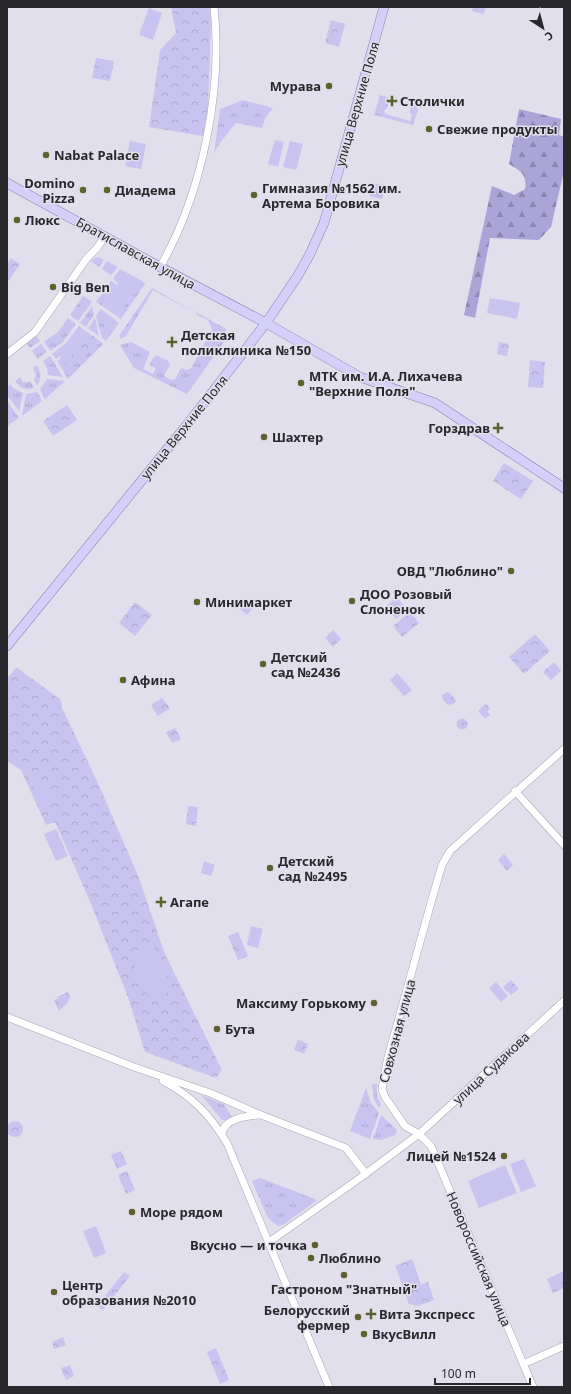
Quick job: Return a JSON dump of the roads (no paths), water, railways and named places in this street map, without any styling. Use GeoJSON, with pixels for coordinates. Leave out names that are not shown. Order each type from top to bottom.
{"type":"FeatureCollection","features":[{"type":"Feature","properties":{"kind":"main road","name":"улица Верхние Поля"},"geometry":{"type":"LineString","coordinates":[[7,646],[200,408],[266,323],[297,277],[309,256],[324,223],[384,7]]}},
{"type":"Feature","properties":{"kind":"main road","name":"Братиславская улица"},"geometry":{"type":"LineString","coordinates":[[7,183],[266,323],[360,377],[435,403],[564,488]]}},
{"type":"Feature","properties":{"kind":"street"},"geometry":{"type":"LineString","coordinates":[[160,267],[184,215],[195,182],[210,123],[215,74],[216,33],[214,7]]}},
{"type":"Feature","properties":{"kind":"street"},"geometry":{"type":"LineString","coordinates":[[7,354],[35,332],[105,236]]}},
{"type":"Feature","properties":{"kind":"street","name":"Совхозная улица"},"geometry":{"type":"LineString","coordinates":[[419,1134],[406,1126],[385,1097],[382,1089],[387,1061],[442,865],[450,851],[564,749]]}},
{"type":"Feature","properties":{"kind":"street"},"geometry":{"type":"LineString","coordinates":[[515,792],[564,845]]}},
{"type":"Feature","properties":{"kind":"street","name":"улица Судакова"},"geometry":{"type":"LineString","coordinates":[[419,1134],[564,1001]]}},
{"type":"Feature","properties":{"kind":"street"},"geometry":{"type":"LineString","coordinates":[[7,1017],[145,1071],[210,1093],[261,1115],[346,1148],[366,1174]]}},
{"type":"Feature","properties":{"kind":"street"},"geometry":{"type":"LineString","coordinates":[[145,1071],[175,1087],[194,1101],[214,1122],[222,1134],[236,1161],[330,1387]]}},
{"type":"Feature","properties":{"kind":"street"},"geometry":{"type":"LineString","coordinates":[[222,1134],[224,1127],[235,1120],[244,1116],[261,1115]]}},
{"type":"Feature","properties":{"kind":"street"},"geometry":{"type":"LineString","coordinates":[[269,1242],[366,1174],[419,1134]]}},
{"type":"Feature","properties":{"kind":"street","name":"Новороссийская улица"},"geometry":{"type":"LineString","coordinates":[[419,1134],[431,1146],[532,1387]]}},
{"type":"Feature","properties":{"kind":"street"},"geometry":{"type":"LineString","coordinates":[[523,1364],[564,1346]]}},
{"type":"Feature","properties":{"kind":"place","name":"Мурава"},"geometry":{"type":"Point","coordinates":[329,86]}},
{"type":"Feature","properties":{"kind":"place","name":"Столички"},"geometry":{"type":"Point","coordinates":[392,101]}},
{"type":"Feature","properties":{"kind":"place","name":"Свежие продукты"},"geometry":{"type":"Point","coordinates":[429,129]}},
{"type":"Feature","properties":{"kind":"place","name":"Nabat Palace"},"geometry":{"type":"Point","coordinates":[46,155]}},
{"type":"Feature","properties":{"kind":"place","name":"Domino Pizza"},"geometry":{"type":"Point","coordinates":[83,190]}},
{"type":"Feature","properties":{"kind":"place","name":"Диадема"},"geometry":{"type":"Point","coordinates":[107,190]}},
{"type":"Feature","properties":{"kind":"place","name":"Гимназия №1562 им. Артема Боровика"},"geometry":{"type":"Point","coordinates":[254,195]}},
{"type":"Feature","properties":{"kind":"place","name":"Люкс"},"geometry":{"type":"Point","coordinates":[17,220]}},
{"type":"Feature","properties":{"kind":"place","name":"Big Ben"},"geometry":{"type":"Point","coordinates":[53,287]}},
{"type":"Feature","properties":{"kind":"place","name":"Детская поликлиника №150"},"geometry":{"type":"Point","coordinates":[172,342]}},
{"type":"Feature","properties":{"kind":"place","name":"МТК им. И.А. Лихачева \"Верхние Поля\""},"geometry":{"type":"Point","coordinates":[301,383]}},
{"type":"Feature","properties":{"kind":"place","name":"Горздрав"},"geometry":{"type":"Point","coordinates":[498,428]}},
{"type":"Feature","properties":{"kind":"place","name":"Шахтер"},"geometry":{"type":"Point","coordinates":[264,437]}},
{"type":"Feature","properties":{"kind":"place","name":"ОВД \"Люблино\""},"geometry":{"type":"Point","coordinates":[511,571]}},
{"type":"Feature","properties":{"kind":"place","name":"ДОО Розовый Слоненок"},"geometry":{"type":"Point","coordinates":[352,601]}},
{"type":"Feature","properties":{"kind":"place","name":"Минимаркет"},"geometry":{"type":"Point","coordinates":[197,602]}},
{"type":"Feature","properties":{"kind":"place","name":"Детский сад №2436"},"geometry":{"type":"Point","coordinates":[263,664]}},
{"type":"Feature","properties":{"kind":"place","name":"Афина"},"geometry":{"type":"Point","coordinates":[123,680]}},
{"type":"Feature","properties":{"kind":"place","name":"Детский сад №2495"},"geometry":{"type":"Point","coordinates":[270,868]}},
{"type":"Feature","properties":{"kind":"place","name":"Агапе"},"geometry":{"type":"Point","coordinates":[161,902]}},
{"type":"Feature","properties":{"kind":"place","name":"Максиму Горькому"},"geometry":{"type":"Point","coordinates":[374,1003]}},
{"type":"Feature","properties":{"kind":"place","name":"Бута"},"geometry":{"type":"Point","coordinates":[217,1029]}},
{"type":"Feature","properties":{"kind":"place","name":"Лицей №1524"},"geometry":{"type":"Point","coordinates":[504,1156]}},
{"type":"Feature","properties":{"kind":"place","name":"Море рядом"},"geometry":{"type":"Point","coordinates":[132,1212]}},
{"type":"Feature","properties":{"kind":"place","name":"Вкусно — и точка"},"geometry":{"type":"Point","coordinates":[315,1245]}},
{"type":"Feature","properties":{"kind":"place","name":"Люблино"},"geometry":{"type":"Point","coordinates":[311,1258]}},
{"type":"Feature","properties":{"kind":"place","name":"Гастроном \"Знатный\""},"geometry":{"type":"Point","coordinates":[344,1275]}},
{"type":"Feature","properties":{"kind":"place","name":"Центр образования №2010"},"geometry":{"type":"Point","coordinates":[54,1292]}},
{"type":"Feature","properties":{"kind":"place","name":"Вита Экспресс"},"geometry":{"type":"Point","coordinates":[371,1314]}},
{"type":"Feature","properties":{"kind":"place","name":"Белорусский фермер"},"geometry":{"type":"Point","coordinates":[358,1317]}},
{"type":"Feature","properties":{"kind":"place","name":"ВкусВилл"},"geometry":{"type":"Point","coordinates":[364,1334]}}]}
